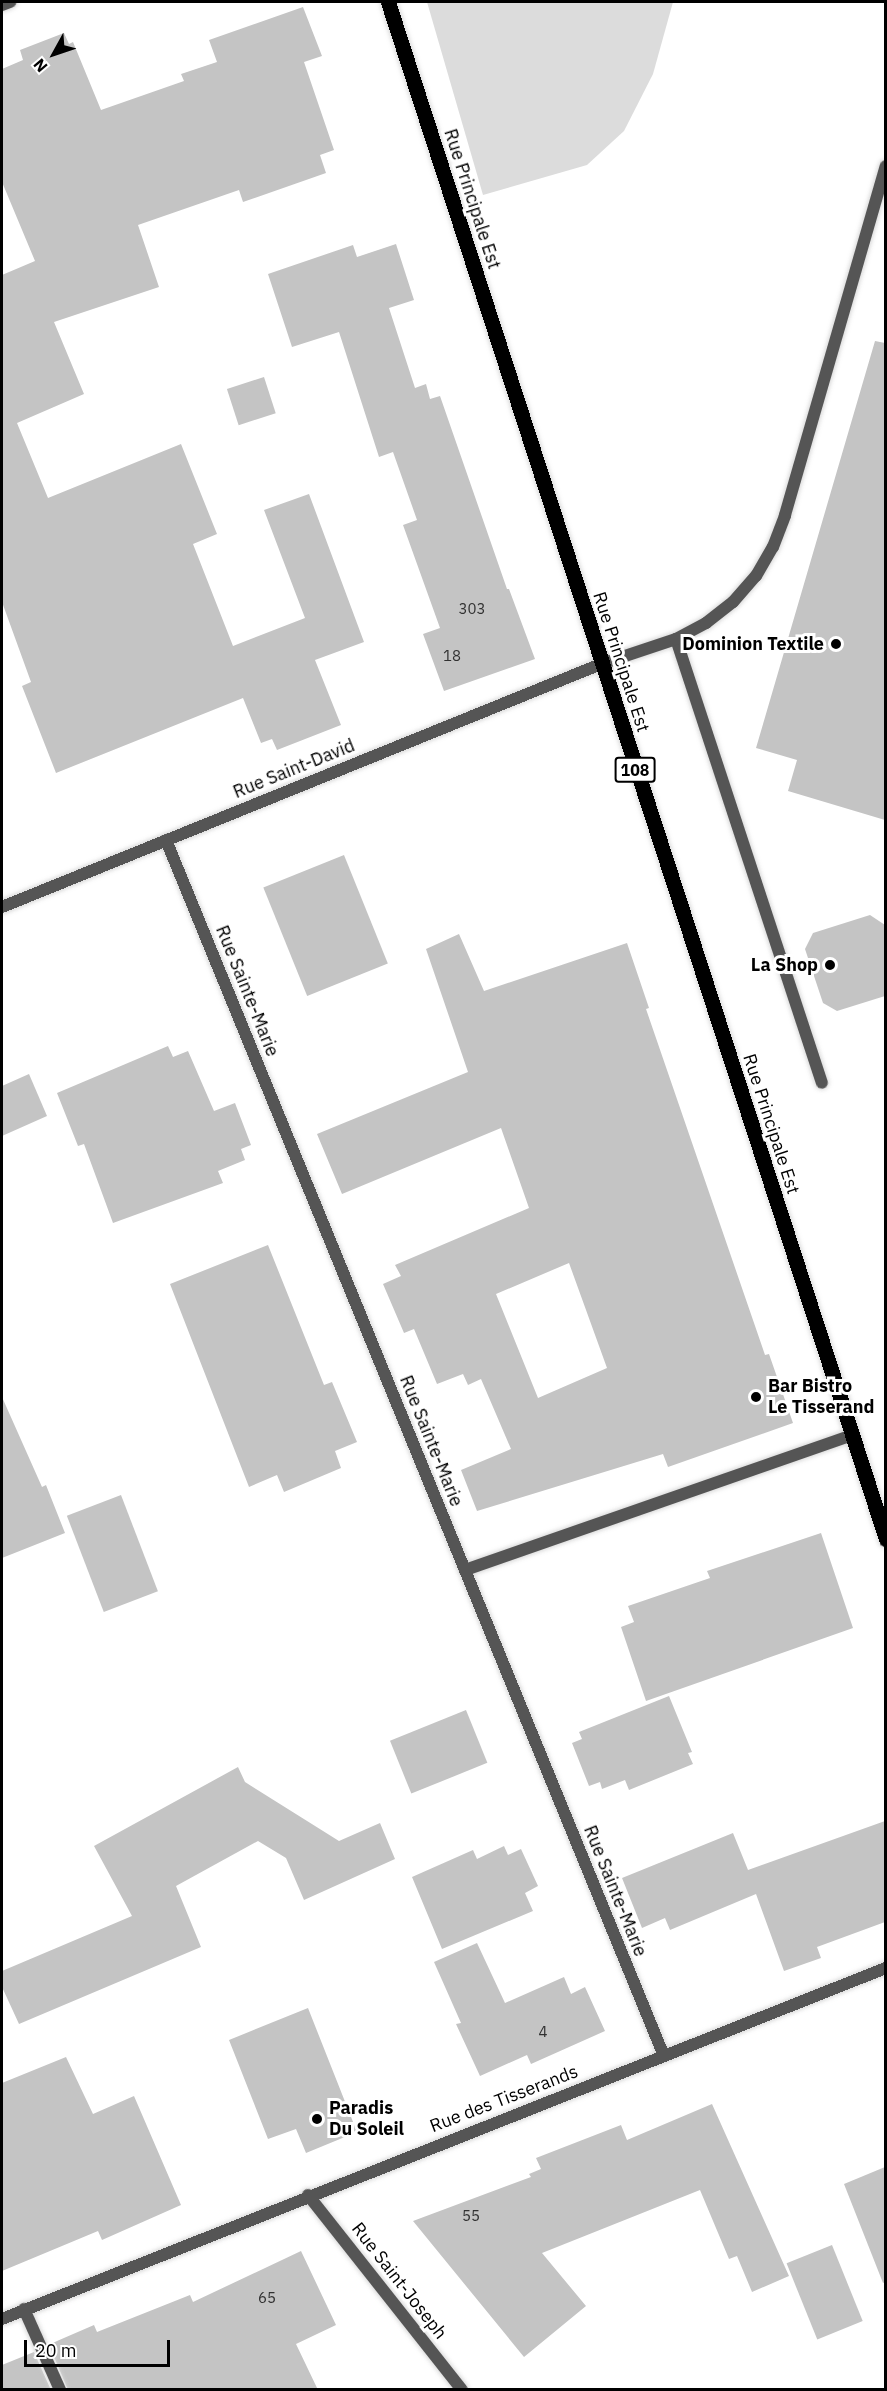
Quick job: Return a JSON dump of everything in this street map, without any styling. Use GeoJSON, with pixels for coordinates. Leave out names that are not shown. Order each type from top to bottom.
{"type":"FeatureCollection","features":[{"type":"Feature","properties":{"kind":"main road","name":"Rue Principale Est"},"geometry":{"type":"LineString","coordinates":[[388,2],[885,1539]]}},
{"type":"Feature","properties":{"kind":"street"},"geometry":{"type":"LineString","coordinates":[[2,5],[10,2]]}},
{"type":"Feature","properties":{"kind":"street","name":"Rue Saint-David"},"geometry":{"type":"LineString","coordinates":[[2,907],[601,664],[676,639],[706,623],[733,602],[756,576],[773,547],[785,514],[885,166]]}},
{"type":"Feature","properties":{"kind":"street"},"geometry":{"type":"LineString","coordinates":[[676,639],[822,1083]]}},
{"type":"Feature","properties":{"kind":"street","name":"Rue Sainte-Marie"},"geometry":{"type":"LineString","coordinates":[[166,840],[664,2056]]}},
{"type":"Feature","properties":{"kind":"street"},"geometry":{"type":"LineString","coordinates":[[465,1570],[852,1435]]}},
{"type":"Feature","properties":{"kind":"street","name":"Rue des Tisserands"},"geometry":{"type":"LineString","coordinates":[[2,2319],[308,2195],[885,1968]]}},
{"type":"Feature","properties":{"kind":"street","name":"Rue Saint-Joseph"},"geometry":{"type":"LineString","coordinates":[[308,2195],[462,2390]]}},
{"type":"Feature","properties":{"kind":"street"},"geometry":{"type":"LineString","coordinates":[[24,2309],[60,2390]]}},
{"type":"Feature","properties":{"kind":"shaded area"},"geometry":{"type":"Polygon","coordinates":[[[427,2],[673,2],[653,74],[624,131],[587,165],[483,195],[427,2]]]}},
{"type":"Feature","properties":{"kind":"building"},"geometry":{"type":"Polygon","coordinates":[[[303,7],[322,56],[304,62],[334,150],[320,155],[326,173],[243,202],[239,190],[138,225],[159,287],[54,322],[84,394],[17,423],[48,498],[181,444],[217,534],[193,544],[233,646],[305,618],[264,510],[309,494],[364,642],[315,660],[341,725],[277,750],[272,739],[261,743],[243,698],[56,773],[22,686],[31,682],[2,602],[2,275],[35,261],[2,182],[2,69],[23,60],[20,50],[64,33],[69,44],[73,42],[101,110],[184,81],[181,74],[217,62],[209,40],[303,7]]]}},
{"type":"Feature","properties":{"kind":"building"},"geometry":{"type":"Polygon","coordinates":[[[396,244],[414,300],[389,308],[415,388],[426,384],[430,399],[440,396],[507,589],[509,589],[535,659],[444,691],[423,634],[440,628],[403,525],[417,520],[393,452],[379,457],[339,332],[292,347],[268,274],[353,245],[357,257],[396,244]]]}},
{"type":"Feature","properties":{"kind":"building","name":"Dominion Textile"},"geometry":{"type":"Polygon","coordinates":[[[875,341],[885,343],[885,820],[788,791],[797,760],[756,748],[875,341]]]}},
{"type":"Feature","properties":{"kind":"building"},"geometry":{"type":"Polygon","coordinates":[[[264,377],[276,413],[239,425],[227,389],[264,377]]]}},
{"type":"Feature","properties":{"kind":"building"},"geometry":{"type":"Polygon","coordinates":[[[344,855],[388,963],[307,996],[263,888],[344,855]]]}},
{"type":"Feature","properties":{"kind":"building"},"geometry":{"type":"Polygon","coordinates":[[[870,915],[885,925],[885,996],[837,1011],[823,1003],[805,949],[813,933],[870,915]]]}},
{"type":"Feature","properties":{"kind":"building"},"geometry":{"type":"Polygon","coordinates":[[[459,934],[484,991],[627,943],[649,1008],[646,1009],[765,1355],[769,1354],[793,1423],[668,1467],[663,1454],[477,1511],[461,1470],[511,1449],[481,1379],[468,1385],[463,1374],[437,1384],[414,1329],[404,1333],[383,1284],[401,1276],[395,1265],[529,1208],[501,1128],[342,1194],[317,1134],[468,1072],[426,949],[459,934]],[[569,1263],[496,1294],[538,1398],[607,1368],[569,1263]]]}},
{"type":"Feature","properties":{"kind":"building"},"geometry":{"type":"Polygon","coordinates":[[[168,1046],[173,1057],[188,1051],[214,1111],[235,1103],[251,1145],[241,1149],[245,1160],[218,1171],[223,1183],[113,1223],[84,1144],[78,1146],[57,1093],[168,1046]]]}},
{"type":"Feature","properties":{"kind":"building"},"geometry":{"type":"Polygon","coordinates":[[[29,1074],[47,1116],[2,1136],[2,1086],[29,1074]]]}},
{"type":"Feature","properties":{"kind":"building"},"geometry":{"type":"Polygon","coordinates":[[[268,1245],[324,1385],[332,1382],[357,1442],[335,1451],[341,1468],[284,1492],[277,1475],[249,1487],[170,1284],[268,1245]]]}},
{"type":"Feature","properties":{"kind":"building"},"geometry":{"type":"Polygon","coordinates":[[[2,1397],[42,1487],[46,1485],[65,1533],[2,1558],[2,1397]]]}},
{"type":"Feature","properties":{"kind":"building"},"geometry":{"type":"Polygon","coordinates":[[[121,1495],[158,1591],[104,1612],[67,1516],[121,1495]]]}},
{"type":"Feature","properties":{"kind":"building"},"geometry":{"type":"Polygon","coordinates":[[[821,1533],[853,1628],[646,1701],[621,1627],[634,1622],[628,1606],[710,1578],[707,1571],[821,1533]]]}},
{"type":"Feature","properties":{"kind":"building"},"geometry":{"type":"Polygon","coordinates":[[[669,1696],[692,1752],[688,1753],[693,1764],[629,1790],[625,1780],[602,1789],[600,1782],[589,1786],[572,1743],[582,1739],[579,1732],[669,1696]]]}},
{"type":"Feature","properties":{"kind":"building"},"geometry":{"type":"Polygon","coordinates":[[[466,1710],[487,1763],[411,1794],[390,1741],[466,1710]]]}},
{"type":"Feature","properties":{"kind":"building"},"geometry":{"type":"Polygon","coordinates":[[[238,1767],[245,1782],[339,1841],[380,1823],[395,1859],[304,1900],[286,1858],[258,1841],[176,1886],[201,1947],[19,2024],[2,1987],[2,1971],[132,1916],[94,1846],[238,1767]]]}},
{"type":"Feature","properties":{"kind":"building"},"geometry":{"type":"Polygon","coordinates":[[[885,1821],[885,1922],[817,1947],[821,1958],[784,1971],[756,1894],[670,1930],[665,1918],[642,1928],[622,1878],[733,1833],[748,1870],[885,1821]]]}},
{"type":"Feature","properties":{"kind":"building"},"geometry":{"type":"Polygon","coordinates":[[[504,1846],[508,1855],[521,1849],[538,1886],[525,1893],[533,1911],[442,1949],[412,1877],[473,1850],[477,1859],[504,1846]]]}},
{"type":"Feature","properties":{"kind":"building"},"geometry":{"type":"Polygon","coordinates":[[[477,1943],[505,2003],[564,1977],[571,1994],[585,1987],[605,2031],[531,2064],[527,2055],[480,2076],[456,2024],[461,2023],[434,1962],[477,1943]]]}},
{"type":"Feature","properties":{"kind":"building"},"geometry":{"type":"Polygon","coordinates":[[[308,2008],[357,2132],[306,2153],[296,2129],[268,2139],[229,2040],[308,2008]]]}},
{"type":"Feature","properties":{"kind":"building"},"geometry":{"type":"Polygon","coordinates":[[[66,2057],[93,2114],[134,2096],[181,2205],[102,2240],[98,2231],[2,2271],[2,2083],[66,2057]]]}},
{"type":"Feature","properties":{"kind":"building"},"geometry":{"type":"Polygon","coordinates":[[[712,2104],[789,2276],[752,2292],[737,2256],[729,2259],[700,2190],[542,2253],[586,2306],[524,2357],[413,2221],[531,2177],[529,2174],[541,2169],[536,2158],[621,2125],[627,2140],[712,2104]]]}},
{"type":"Feature","properties":{"kind":"building"},"geometry":{"type":"Polygon","coordinates":[[[885,2167],[885,2282],[883,2283],[844,2184],[885,2167]]]}},
{"type":"Feature","properties":{"kind":"building"},"geometry":{"type":"Polygon","coordinates":[[[832,2245],[863,2321],[817,2339],[787,2263],[832,2245]]]}},
{"type":"Feature","properties":{"kind":"building"},"geometry":{"type":"Polygon","coordinates":[[[301,2251],[336,2325],[296,2344],[318,2390],[68,2390],[49,2345],[94,2325],[97,2332],[190,2295],[193,2302],[301,2251]]]}},
{"type":"Feature","properties":{"kind":"building"},"geometry":{"type":"Polygon","coordinates":[[[34,2352],[51,2390],[2,2390],[2,2365],[34,2352]]]}},
{"type":"Feature","properties":{"kind":"place","name":"Dominion Textile"},"geometry":{"type":"Point","coordinates":[836,644]}},
{"type":"Feature","properties":{"kind":"place","name":"La Shop"},"geometry":{"type":"Point","coordinates":[830,965]}},
{"type":"Feature","properties":{"kind":"place","name":"Bar Bistro Le Tisserand"},"geometry":{"type":"Point","coordinates":[756,1397]}},
{"type":"Feature","properties":{"kind":"place","name":"Paradis Du Soleil"},"geometry":{"type":"Point","coordinates":[317,2119]}}]}
